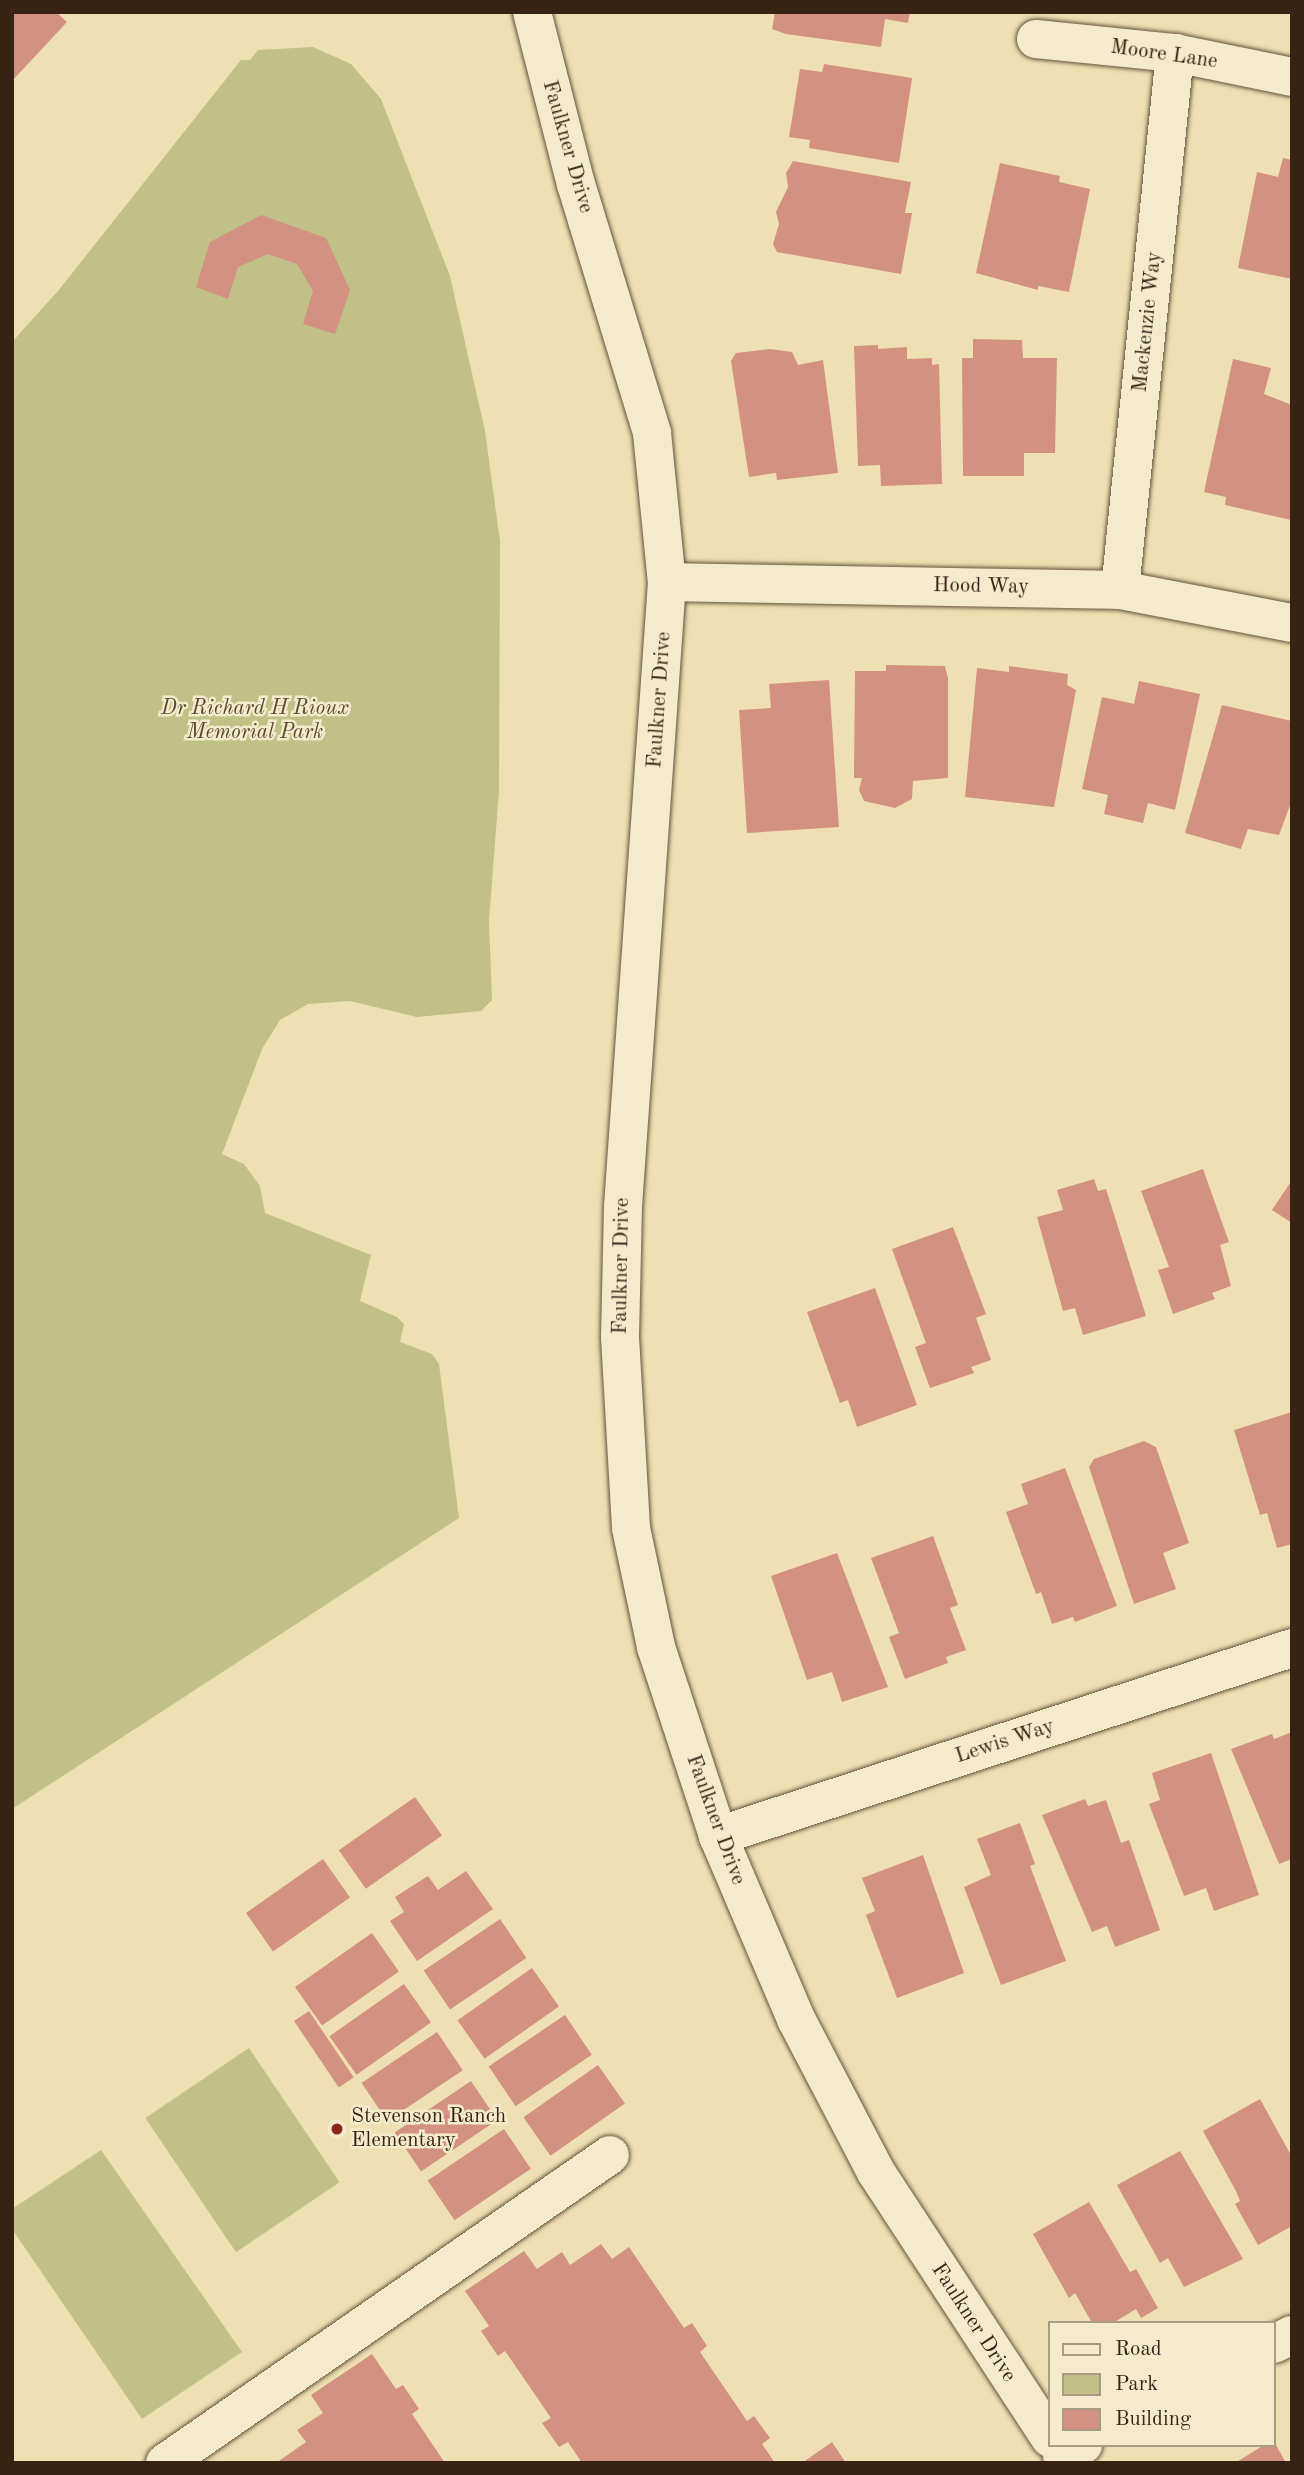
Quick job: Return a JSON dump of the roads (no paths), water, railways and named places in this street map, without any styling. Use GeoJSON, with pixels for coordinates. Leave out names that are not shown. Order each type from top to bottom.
{"type":"FeatureCollection","features":[{"type":"Feature","properties":{"kind":"street","name":"Faulkner Drive"},"geometry":{"type":"LineString","coordinates":[[532,12],[576,184],[652,433],[667,582],[623,1206],[620,1337],[631,1528],[656,1647],[718,1836],[796,2019],[876,2172],[1048,2428]]}},
{"type":"Feature","properties":{"kind":"street","name":"Moore Lane"},"geometry":{"type":"LineString","coordinates":[[1036,39],[1175,53],[1292,77]]}},
{"type":"Feature","properties":{"kind":"street","name":"Mackenzie Way"},"geometry":{"type":"LineString","coordinates":[[1120,590],[1175,53]]}},
{"type":"Feature","properties":{"kind":"street","name":"Hood Way"},"geometry":{"type":"LineString","coordinates":[[667,582],[1120,590],[1292,623]]}},
{"type":"Feature","properties":{"kind":"street","name":"Lewis Way"},"geometry":{"type":"LineString","coordinates":[[718,1836],[1292,1648]]}},
{"type":"Feature","properties":{"kind":"street"},"geometry":{"type":"LineString","coordinates":[[165,2463],[610,2155]]}},
{"type":"Feature","properties":{"kind":"street"},"geometry":{"type":"LineString","coordinates":[[1276,2343],[1292,2335]]}},
{"type":"Feature","properties":{"kind":"place","name":"Stevenson Ranch Elementary"},"geometry":{"type":"Point","coordinates":[337,2129]}},
{"type":"Feature","properties":{"kind":"park label","name":"Dr Richard H Rioux Memorial Park"},"geometry":{"type":"Point","coordinates":[255,721]}}]}
